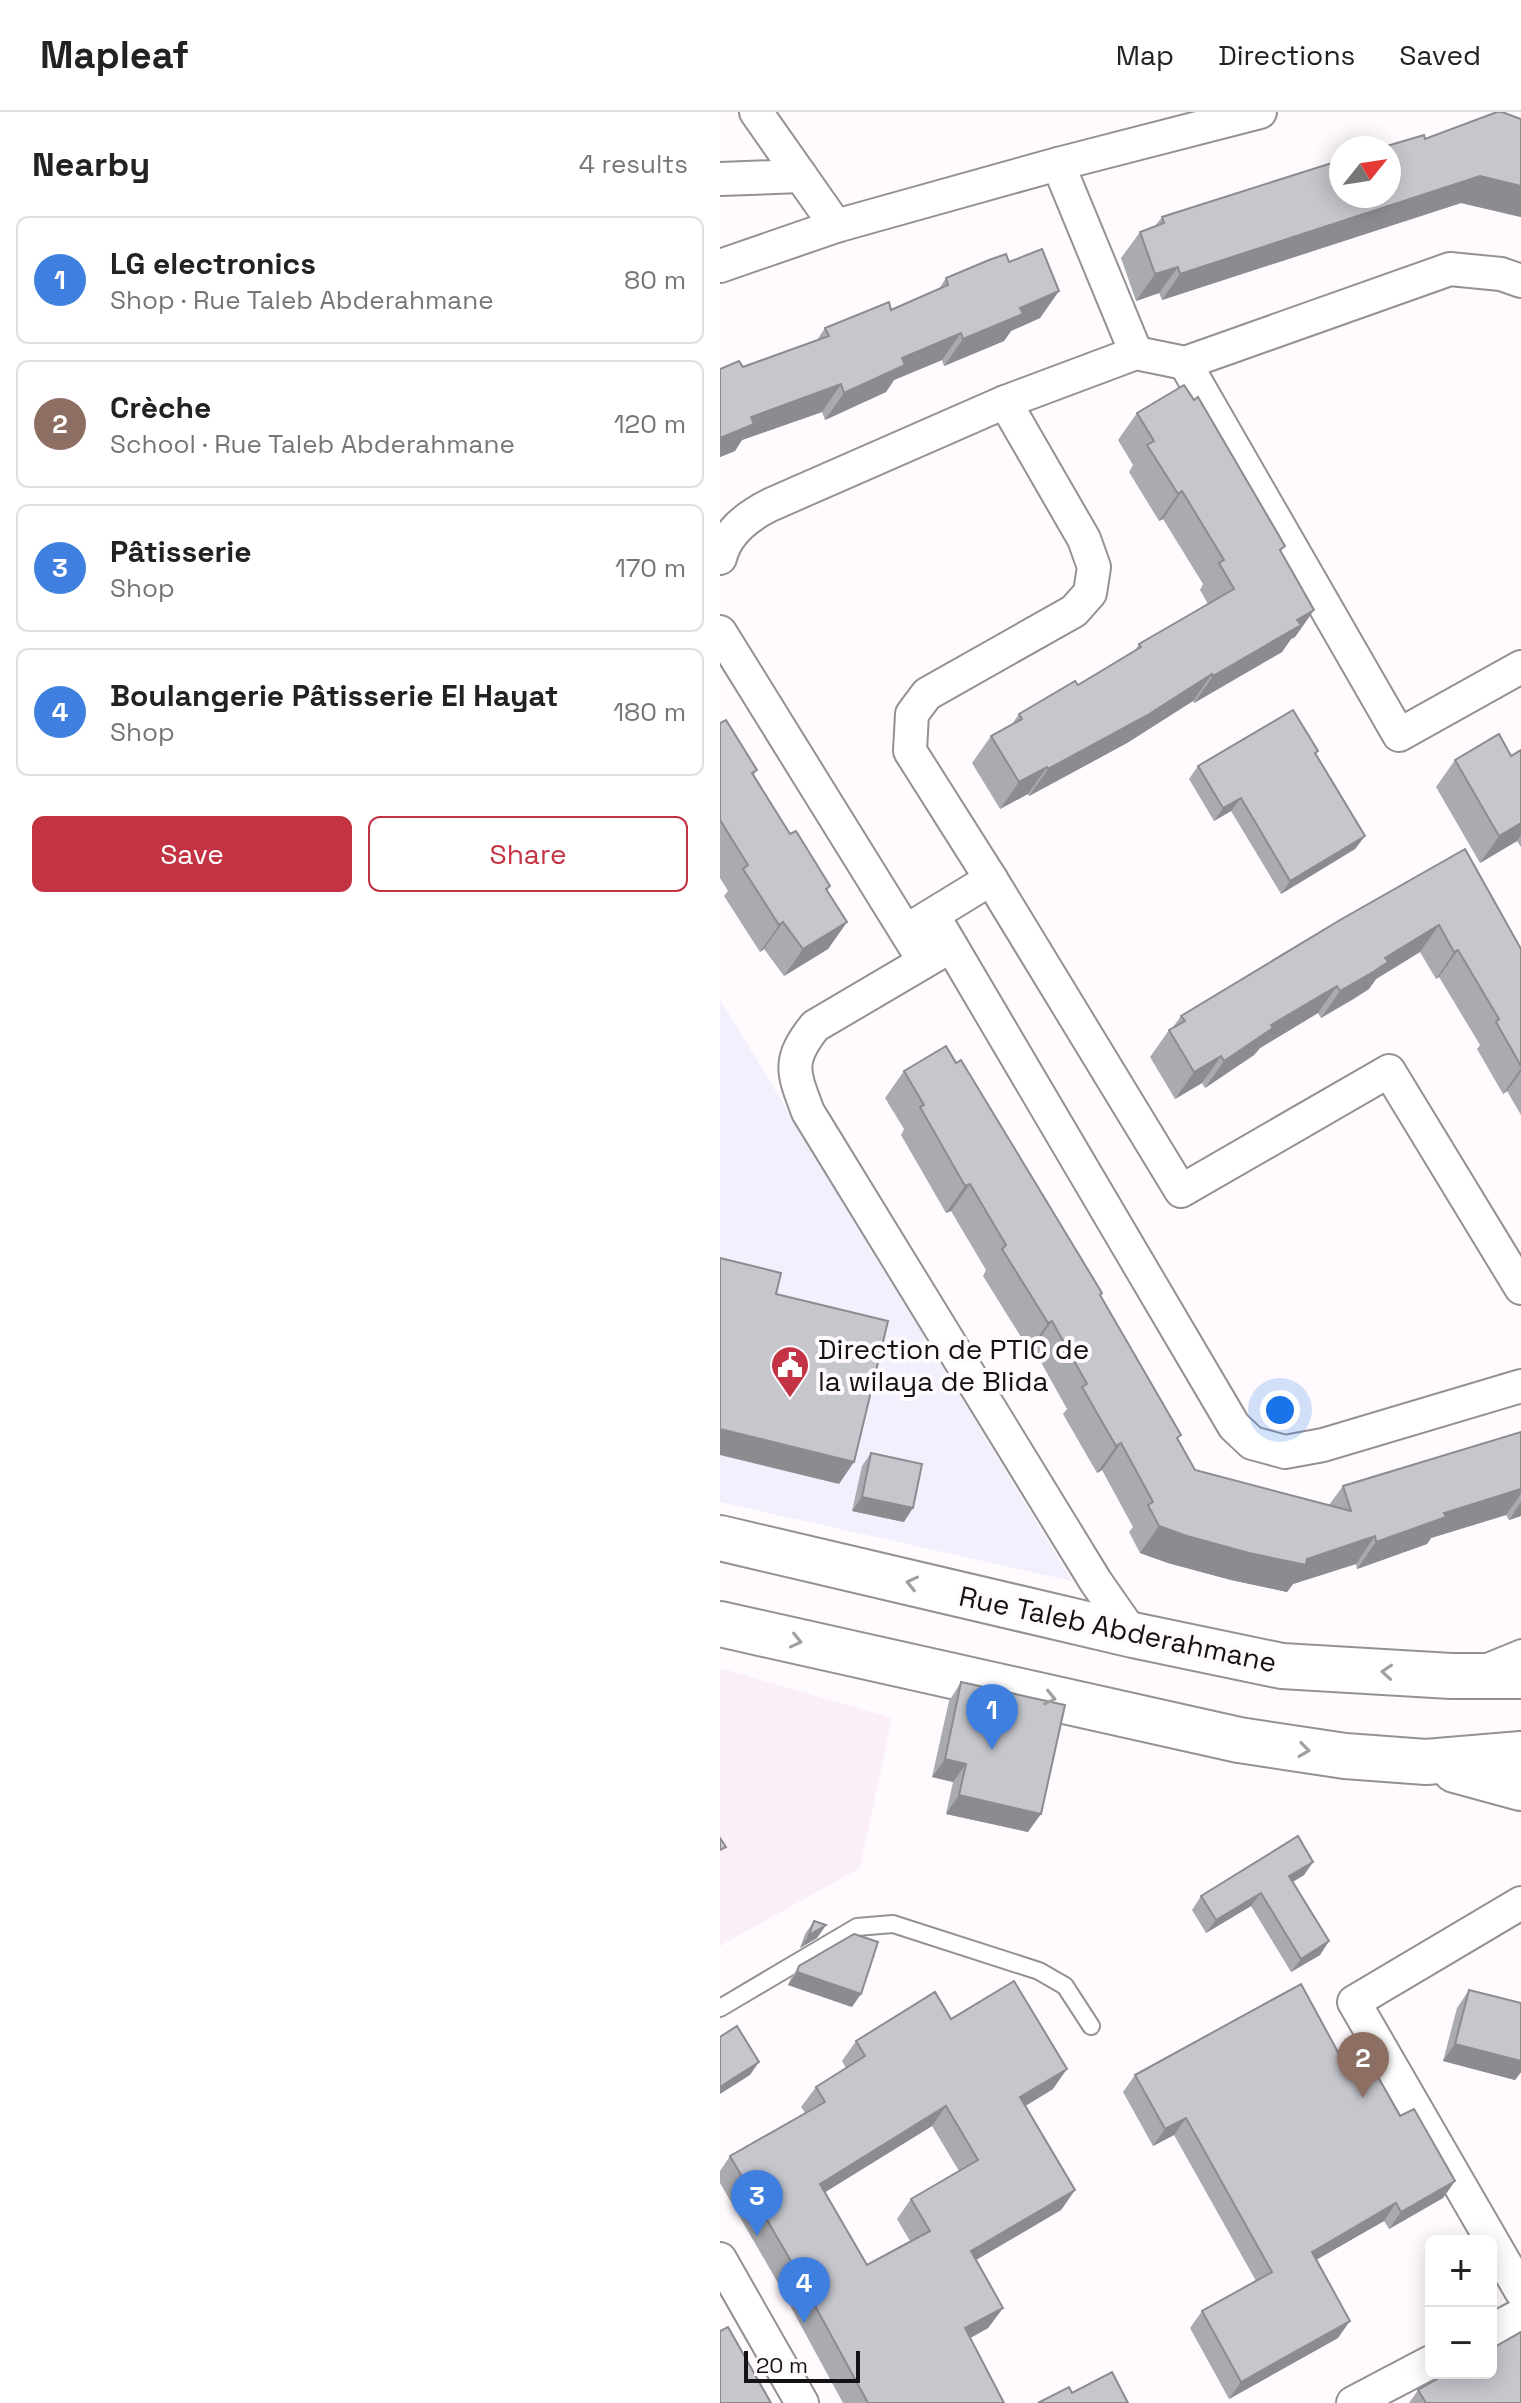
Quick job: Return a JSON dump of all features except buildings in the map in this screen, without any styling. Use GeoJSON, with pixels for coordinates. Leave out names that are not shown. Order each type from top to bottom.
{"type":"FeatureCollection","features":[{"type":"Feature","properties":{"kind":"main road","name":"Rue Taleb Abderahmane"},"geometry":{"type":"LineString","coordinates":[[720,1538],[1133,1635],[1282,1666],[1451,1676],[1521,1676]]}},
{"type":"Feature","properties":{"kind":"main road"},"geometry":{"type":"LineString","coordinates":[[720,1624],[1239,1740],[1345,1756],[1426,1762],[1521,1754]]}},
{"type":"Feature","properties":{"kind":"main road"},"geometry":{"type":"LineString","coordinates":[[1426,1762],[1521,1788]]}},
{"type":"Feature","properties":{"kind":"street"},"geometry":{"type":"LineString","coordinates":[[756,112],[836,226]]}},
{"type":"Feature","properties":{"kind":"street"},"geometry":{"type":"LineString","coordinates":[[720,266],[836,226],[1260,112]]}},
{"type":"Feature","properties":{"kind":"street"},"geometry":{"type":"LineString","coordinates":[[1058,164],[1136,353]]}},
{"type":"Feature","properties":{"kind":"street"},"geometry":{"type":"LineString","coordinates":[[720,179],[801,176]]}},
{"type":"Feature","properties":{"kind":"street"},"geometry":{"type":"LineString","coordinates":[[720,558],[722,549],[741,523],[755,512],[1005,402],[1136,353],[1185,363],[1450,269],[1501,274],[1521,281]]}},
{"type":"Feature","properties":{"kind":"street"},"geometry":{"type":"LineString","coordinates":[[1185,363],[1399,735],[1521,667]]}},
{"type":"Feature","properties":{"kind":"street"},"geometry":{"type":"LineString","coordinates":[[1005,402],[1084,539],[1094,567],[1090,593],[1074,611],[927,694],[912,714],[910,751],[1181,1191],[1389,1071],[1521,1288]]}},
{"type":"Feature","properties":{"kind":"street"},"geometry":{"type":"LineString","coordinates":[[720,632],[904,932],[937,954],[1234,1426],[1252,1443],[1285,1452],[1323,1445],[1521,1386]]}},
{"type":"Feature","properties":{"kind":"street"},"geometry":{"type":"LineString","coordinates":[[904,932],[991,879]]}},
{"type":"Feature","properties":{"kind":"street"},"geometry":{"type":"LineString","coordinates":[[933,915],[937,954]]}},
{"type":"Feature","properties":{"kind":"street"},"geometry":{"type":"LineString","coordinates":[[937,954],[815,1026],[800,1045],[794,1062],[798,1084],[808,1112],[1096,1582],[1133,1635]]}},
{"type":"Feature","properties":{"kind":"street"},"geometry":{"type":"LineString","coordinates":[[1521,1903],[1354,2002],[1521,2291]]}},
{"type":"Feature","properties":{"kind":"street"},"geometry":{"type":"LineString","coordinates":[[720,2259],[802,2403]]}},
{"type":"Feature","properties":{"kind":"street"},"geometry":{"type":"LineString","coordinates":[[1497,2328],[1521,2315]]}},
{"type":"Feature","properties":{"kind":"street"},"geometry":{"type":"LineString","coordinates":[[1353,2403],[1425,2365]]}},
{"type":"Feature","properties":{"kind":"lane"},"geometry":{"type":"LineString","coordinates":[[1451,1676],[1521,1648]]}},
{"type":"Feature","properties":{"kind":"lane"},"geometry":{"type":"LineString","coordinates":[[720,2008],[857,1927],[893,1924],[1039,1971],[1065,1986],[1091,2026]]}},
{"type":"Feature","properties":{"kind":"shaded area"},"geometry":{"type":"Polygon","coordinates":[[[720,999],[1072,1581],[720,1502],[720,999]]]}},
{"type":"Feature","properties":{"kind":"shaded area"},"geometry":{"type":"Polygon","coordinates":[[[720,1668],[892,1718],[860,1868],[720,1946],[720,1668]]]}},
{"type":"Feature","properties":{"kind":"place","name":"Direction de PTIC de la wilaya de Blida"},"geometry":{"type":"Point","coordinates":[790,1399]}},
{"type":"Feature","properties":{"kind":"place","name":"LG electronics"},"geometry":{"type":"Point","coordinates":[992,1750]}},
{"type":"Feature","properties":{"kind":"place","name":"Crèche"},"geometry":{"type":"Point","coordinates":[1363,2098]}},
{"type":"Feature","properties":{"kind":"place","name":"Pâtisserie"},"geometry":{"type":"Point","coordinates":[757,2236]}},
{"type":"Feature","properties":{"kind":"place","name":"Boulangerie Pâtisserie El Hayat"},"geometry":{"type":"Point","coordinates":[804,2323]}}]}
